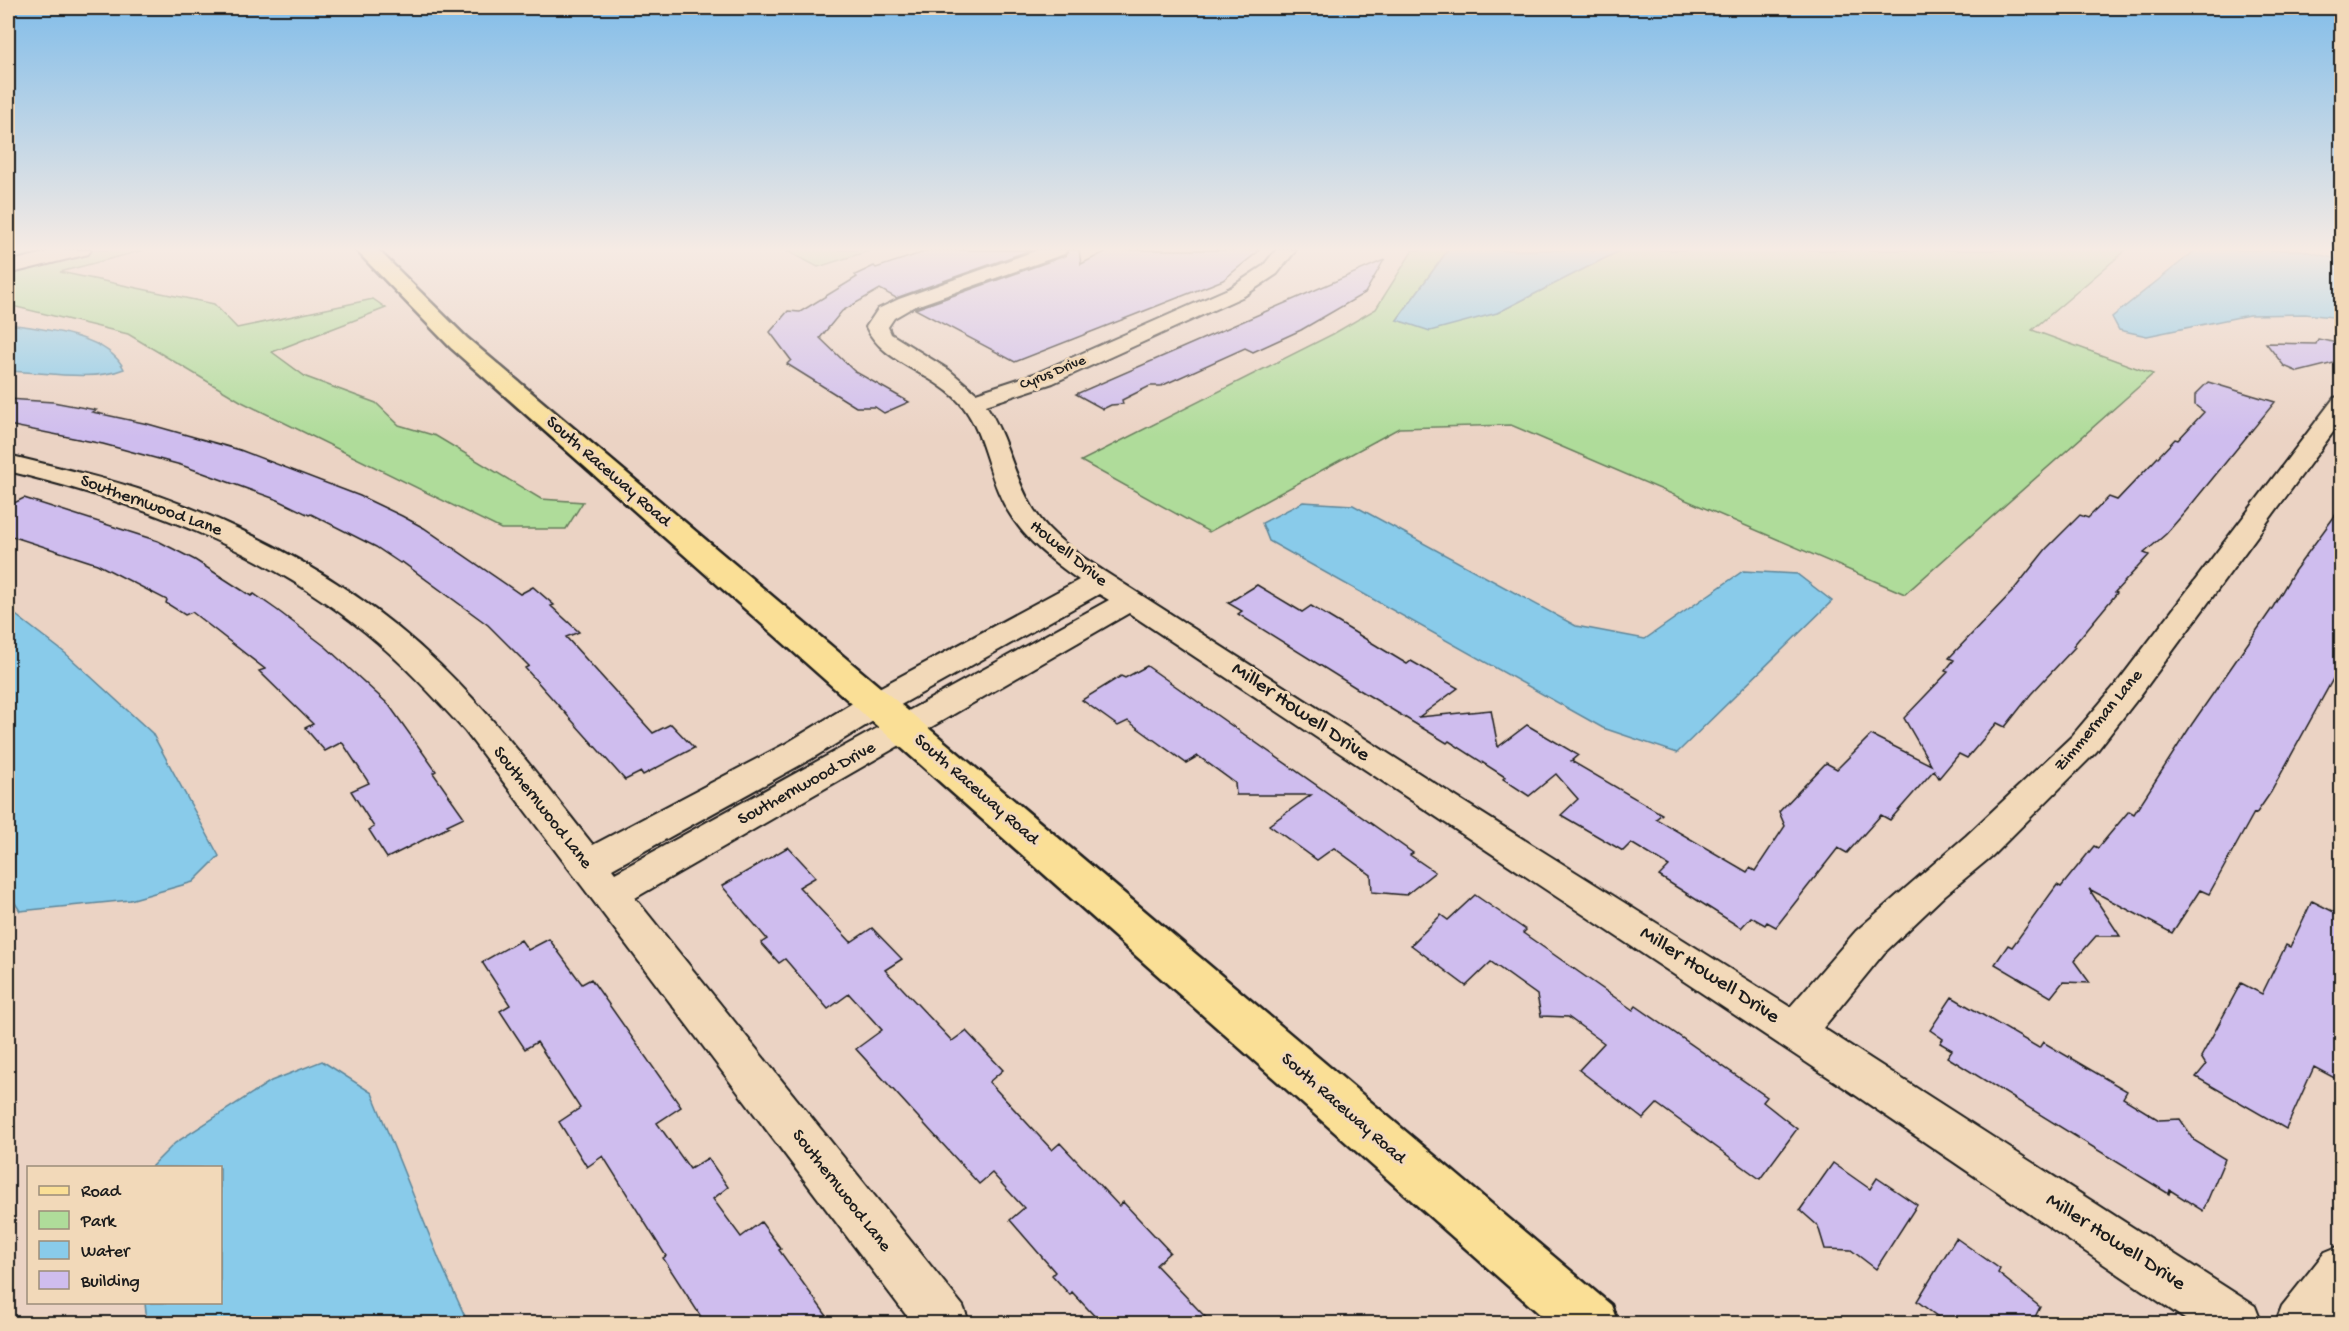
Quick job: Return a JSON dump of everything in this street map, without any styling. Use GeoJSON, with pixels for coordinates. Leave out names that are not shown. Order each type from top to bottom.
{"type":"FeatureCollection","features":[{"type":"Feature","properties":{"kind":"main road","name":"South Raceway Road"},"geometry":{"type":"LineString","coordinates":[[428,312],[459,343],[1592,1323]]}},
{"type":"Feature","properties":{"kind":"street","name":"Howell Drive"},"geometry":{"type":"LineString","coordinates":[[889,312],[880,320],[877,327],[882,338],[951,380],[972,402],[989,430],[1008,490],[1021,515],[1047,542],[1100,582],[1179,632]]}},
{"type":"Feature","properties":{"kind":"street","name":"Cyrus Drive"},"geometry":{"type":"LineString","coordinates":[[972,402],[1045,378],[1192,312]]}},
{"type":"Feature","properties":{"kind":"street","name":"Zimmerman Lane"},"geometry":{"type":"LineString","coordinates":[[1795,1031],[1870,942],[1979,846],[2084,744],[2128,690],[2342,403]]}},
{"type":"Feature","properties":{"kind":"street","name":"Southernwood Lane"},"geometry":{"type":"LineString","coordinates":[[9,464],[98,485],[191,517],[261,549],[327,588],[403,647],[454,697],[945,1323]]}},
{"type":"Feature","properties":{"kind":"street","name":"Southernwood Drive"},"geometry":{"type":"LineString","coordinates":[[610,894],[1100,582]]}},
{"type":"Feature","properties":{"kind":"street","name":"Southernwood Drive"},"geometry":{"type":"LineString","coordinates":[[587,865],[799,751],[891,716],[1129,601]]}},
{"type":"Feature","properties":{"kind":"street","name":"Miller Howell Drive"},"geometry":{"type":"LineString","coordinates":[[1179,632],[1331,734],[1795,1031],[2232,1322]]}},
{"type":"Feature","properties":{"kind":"street"},"geometry":{"type":"LineString","coordinates":[[2300,1323],[2342,1269]]}},
{"type":"Feature","properties":{"kind":"green space"},"geometry":{"type":"Polygon","coordinates":[[[37,312],[222,312],[237,328],[312,312],[375,312],[272,352],[306,377],[376,403],[399,425],[436,436],[541,499],[583,502],[566,529],[501,529],[242,402],[128,334],[37,312]]]}},
{"type":"Feature","properties":{"kind":"green space"},"geometry":{"type":"Polygon","coordinates":[[[1371,312],[1403,312],[1397,320],[1499,312],[2053,312],[2032,330],[2153,374],[1905,594],[1511,425],[1399,428],[1209,532],[1081,461],[1333,334],[1371,312]]]}},
{"type":"Feature","properties":{"kind":"water"},"geometry":{"type":"Polygon","coordinates":[[[1403,312],[1499,312],[1430,331],[1397,320],[1403,312]]]}},
{"type":"Feature","properties":{"kind":"water"},"geometry":{"type":"Polygon","coordinates":[[[2118,312],[2341,312],[2341,318],[2305,314],[2249,315],[2147,336],[2119,330],[2112,317],[2118,312]]]}},
{"type":"Feature","properties":{"kind":"water"},"geometry":{"type":"Polygon","coordinates":[[[8,324],[55,331],[89,341],[116,357],[124,369],[111,373],[82,376],[8,371],[8,324]]]}},
{"type":"Feature","properties":{"kind":"water"},"geometry":{"type":"Polygon","coordinates":[[[1303,502],[1353,505],[1576,626],[1645,639],[1743,571],[1797,574],[1832,601],[1677,753],[1603,728],[1269,541],[1262,523],[1303,502]]]}},
{"type":"Feature","properties":{"kind":"water"},"geometry":{"type":"Polygon","coordinates":[[[8,609],[65,653],[152,733],[219,856],[193,882],[130,900],[20,911],[8,892],[8,609]]]}},
{"type":"Feature","properties":{"kind":"water"},"geometry":{"type":"Polygon","coordinates":[[[322,1061],[372,1093],[439,1259],[468,1323],[147,1323],[145,1304],[222,1304],[222,1166],[152,1166],[175,1143],[271,1081],[322,1061]]]}},
{"type":"Feature","properties":{"kind":"building"},"geometry":{"type":"Polygon","coordinates":[[[787,312],[841,312],[820,338],[854,371],[909,402],[884,413],[875,407],[856,407],[787,364],[791,360],[770,332],[787,312]]]}},
{"type":"Feature","properties":{"kind":"building"},"geometry":{"type":"Polygon","coordinates":[[[921,312],[1142,312],[1015,362],[921,312]]]}},
{"type":"Feature","properties":{"kind":"building"},"geometry":{"type":"Polygon","coordinates":[[[1264,312],[1332,312],[1301,330],[1253,352],[1245,348],[1161,386],[1150,386],[1122,400],[1123,404],[1111,405],[1103,409],[1076,394],[1264,312]]]}},
{"type":"Feature","properties":{"kind":"building"},"geometry":{"type":"Polygon","coordinates":[[[2318,339],[2342,344],[2342,361],[2298,372],[2284,366],[2266,343],[2316,344],[2318,339]]]}},
{"type":"Feature","properties":{"kind":"building"},"geometry":{"type":"Polygon","coordinates":[[[2208,382],[2275,402],[2186,511],[2166,534],[2144,553],[2149,555],[2115,592],[2117,593],[2073,646],[2075,647],[2031,694],[2005,727],[1997,723],[1967,758],[1959,754],[1939,778],[1934,770],[1890,820],[1881,815],[1847,853],[1838,848],[1776,927],[1767,922],[1765,925],[1751,917],[1741,928],[1659,876],[1669,866],[1631,843],[1623,851],[1561,815],[1578,799],[1556,774],[1529,796],[1503,779],[1505,777],[1449,741],[1447,743],[1238,614],[1242,611],[1228,603],[1257,585],[1302,612],[1311,606],[1407,664],[1411,661],[1458,688],[1419,717],[1491,710],[1498,747],[1527,725],[1578,755],[1571,761],[1662,814],[1656,819],[1747,872],[1750,868],[1755,871],[1785,826],[1779,812],[1826,763],[1837,769],[1871,735],[1931,765],[1904,718],[1948,672],[1945,671],[1954,660],[1949,658],[2012,592],[2046,549],[2080,515],[2088,518],[2109,497],[2117,500],[2204,412],[2195,405],[2195,395],[2208,382]]]}},
{"type":"Feature","properties":{"kind":"building"},"geometry":{"type":"Polygon","coordinates":[[[8,399],[53,402],[96,410],[92,412],[148,424],[240,450],[360,496],[402,516],[424,528],[520,594],[533,587],[554,605],[551,606],[579,632],[566,637],[653,733],[671,724],[694,748],[643,775],[641,772],[625,780],[525,668],[529,666],[488,625],[402,562],[400,563],[376,547],[311,514],[181,465],[103,444],[8,425],[8,399]]]}},
{"type":"Feature","properties":{"kind":"building"},"geometry":{"type":"Polygon","coordinates":[[[24,498],[158,541],[195,560],[251,596],[254,594],[277,610],[326,647],[389,705],[436,771],[433,773],[464,817],[387,858],[369,830],[374,827],[351,791],[369,783],[342,742],[325,751],[305,728],[313,724],[259,671],[265,669],[192,612],[185,615],[166,603],[167,600],[97,564],[8,535],[8,506],[24,498]]]}},
{"type":"Feature","properties":{"kind":"building"},"geometry":{"type":"Polygon","coordinates":[[[2342,506],[2342,682],[2333,679],[2271,792],[2256,814],[2254,813],[2209,894],[2200,890],[2172,933],[2089,889],[2120,936],[2096,936],[2074,961],[2090,983],[2063,982],[2051,997],[1995,964],[2008,945],[2012,947],[2057,885],[2061,887],[2094,846],[2098,848],[2129,811],[2134,814],[2192,724],[2273,607],[2293,573],[2342,506]]]}},
{"type":"Feature","properties":{"kind":"building"},"geometry":{"type":"Polygon","coordinates":[[[1147,666],[1413,853],[1410,855],[1435,872],[1406,895],[1372,892],[1371,875],[1334,848],[1317,860],[1269,825],[1311,795],[1236,795],[1235,783],[1198,756],[1186,763],[1128,721],[1118,726],[1082,700],[1121,676],[1125,678],[1147,666]]]}},
{"type":"Feature","properties":{"kind":"building"},"geometry":{"type":"Polygon","coordinates":[[[788,847],[816,877],[799,887],[851,942],[872,928],[902,959],[885,970],[952,1041],[966,1031],[1003,1070],[989,1082],[1052,1150],[1060,1143],[1119,1206],[1123,1202],[1170,1252],[1156,1265],[1211,1323],[1101,1323],[1072,1292],[1070,1295],[1052,1275],[1055,1272],[1010,1220],[1024,1208],[992,1173],[979,1184],[856,1049],[882,1030],[849,994],[828,1009],[785,959],[779,963],[761,943],[767,939],[722,886],[788,847]]]}},
{"type":"Feature","properties":{"kind":"building"},"geometry":{"type":"Polygon","coordinates":[[[1475,895],[1526,930],[1523,933],[1633,1010],[1636,1006],[1767,1097],[1763,1102],[1797,1129],[1760,1179],[1657,1104],[1643,1119],[1579,1070],[1604,1043],[1568,1017],[1541,1016],[1537,995],[1491,962],[1466,986],[1411,945],[1441,915],[1448,920],[1475,895]]]}},
{"type":"Feature","properties":{"kind":"building"},"geometry":{"type":"Polygon","coordinates":[[[2312,901],[2342,916],[2342,1082],[2314,1067],[2286,1129],[2196,1077],[2206,1065],[2201,1057],[2241,983],[2262,994],[2286,945],[2290,947],[2312,901]]]}},
{"type":"Feature","properties":{"kind":"building"},"geometry":{"type":"Polygon","coordinates":[[[549,939],[582,984],[591,979],[681,1107],[657,1123],[690,1169],[708,1158],[728,1187],[713,1199],[741,1237],[761,1222],[832,1323],[705,1323],[663,1258],[666,1256],[603,1156],[587,1167],[559,1122],[580,1108],[537,1042],[525,1049],[500,1011],[510,1005],[482,962],[521,940],[528,950],[549,939]]]}},
{"type":"Feature","properties":{"kind":"building"},"geometry":{"type":"Polygon","coordinates":[[[1952,997],[2039,1048],[2043,1042],[2127,1091],[2123,1098],[2159,1120],[2180,1119],[2195,1141],[2225,1159],[2203,1211],[2170,1190],[2169,1194],[1947,1057],[1952,1050],[1940,1043],[1943,1039],[1930,1030],[1952,997]]]}},
{"type":"Feature","properties":{"kind":"building"},"geometry":{"type":"Polygon","coordinates":[[[1833,1163],[1870,1189],[1877,1178],[1917,1205],[1876,1269],[1851,1250],[1825,1249],[1818,1226],[1800,1210],[1833,1163]]]}},
{"type":"Feature","properties":{"kind":"building"},"geometry":{"type":"Polygon","coordinates":[[[1956,1238],[2000,1269],[1998,1273],[2040,1307],[2032,1323],[1946,1323],[1917,1301],[1956,1238]]]}}]}
